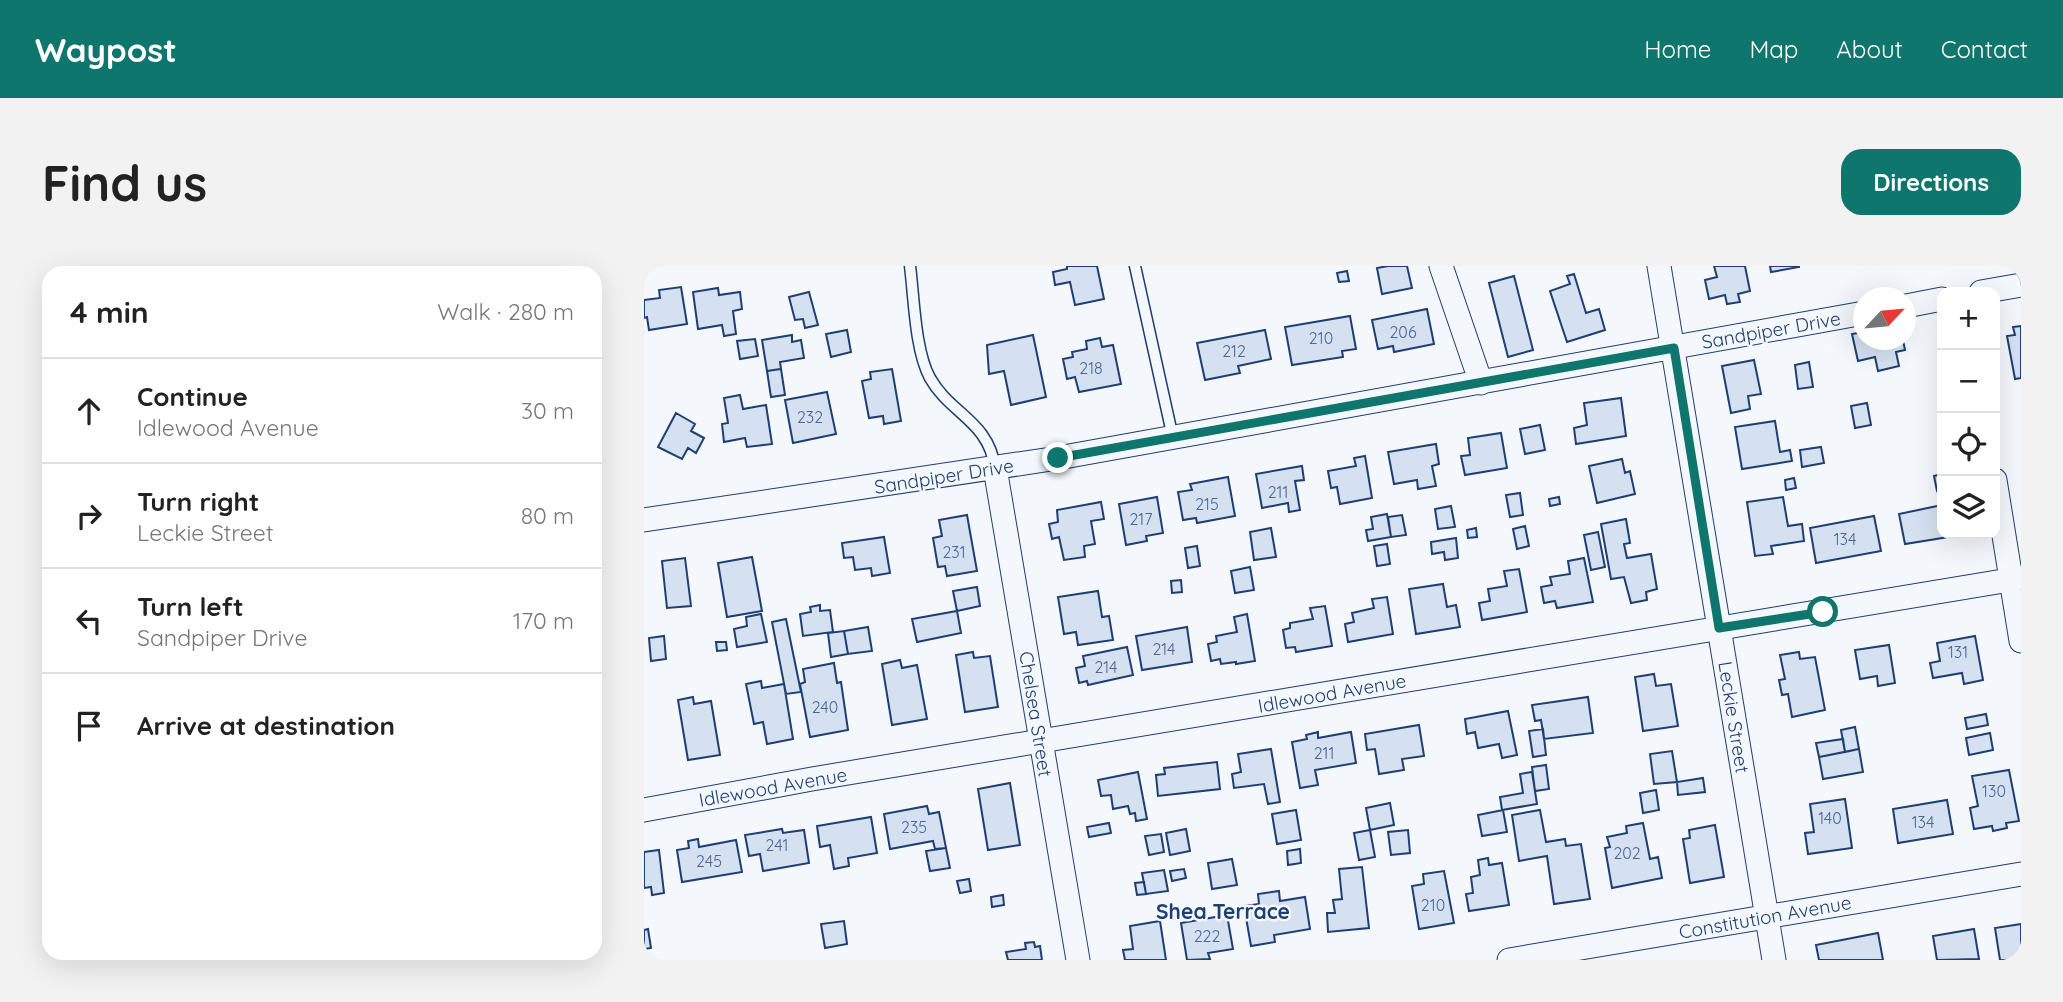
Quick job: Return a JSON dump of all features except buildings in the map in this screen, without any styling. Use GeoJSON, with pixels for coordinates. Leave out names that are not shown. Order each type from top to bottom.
{"type":"FeatureCollection","features":[{"type":"Feature","properties":{"kind":"street"},"geometry":{"type":"LineString","coordinates":[[1441,266],[1481,383]]}},
{"type":"Feature","properties":{"kind":"street","name":"Leckie Street"},"geometry":{"type":"LineString","coordinates":[[1659,266],[1774,960]]}},
{"type":"Feature","properties":{"kind":"street"},"geometry":{"type":"LineString","coordinates":[[2000,289],[2021,285]]}},
{"type":"Feature","properties":{"kind":"street"},"geometry":{"type":"LineString","coordinates":[[1916,304],[1937,300]]}},
{"type":"Feature","properties":{"kind":"street","name":"Sandpiper Drive"},"geometry":{"type":"LineString","coordinates":[[644,520],[995,468],[1173,438],[1853,315]]}},
{"type":"Feature","properties":{"kind":"street","name":"Chelsea Street"},"geometry":{"type":"LineString","coordinates":[[995,468],[1078,960]]}},
{"type":"Feature","properties":{"kind":"street"},"geometry":{"type":"LineString","coordinates":[[2000,504],[2016,579],[2021,642]]}},
{"type":"Feature","properties":{"kind":"street","name":"Idlewood Avenue"},"geometry":{"type":"LineString","coordinates":[[644,810],[2016,579]]}},
{"type":"Feature","properties":{"kind":"street","name":"Constitution Avenue"},"geometry":{"type":"LineString","coordinates":[[1508,960],[2021,874]]}},
{"type":"Feature","properties":{"kind":"lane"},"geometry":{"type":"LineString","coordinates":[[910,266],[923,359],[929,376],[942,394],[975,422],[987,440],[995,468]]}},
{"type":"Feature","properties":{"kind":"lane"},"geometry":{"type":"LineString","coordinates":[[1135,266],[1173,438]]}},
{"type":"Feature","properties":{"kind":"district","name":"Shea Terrace"},"geometry":{"type":"Point","coordinates":[1223,912]}},
{"type":"Feature","properties":{"kind":"route"},"geometry":{"type":"LineString","coordinates":[[1058,458],[1674,348],[1719,628],[1823,612]]}}]}
